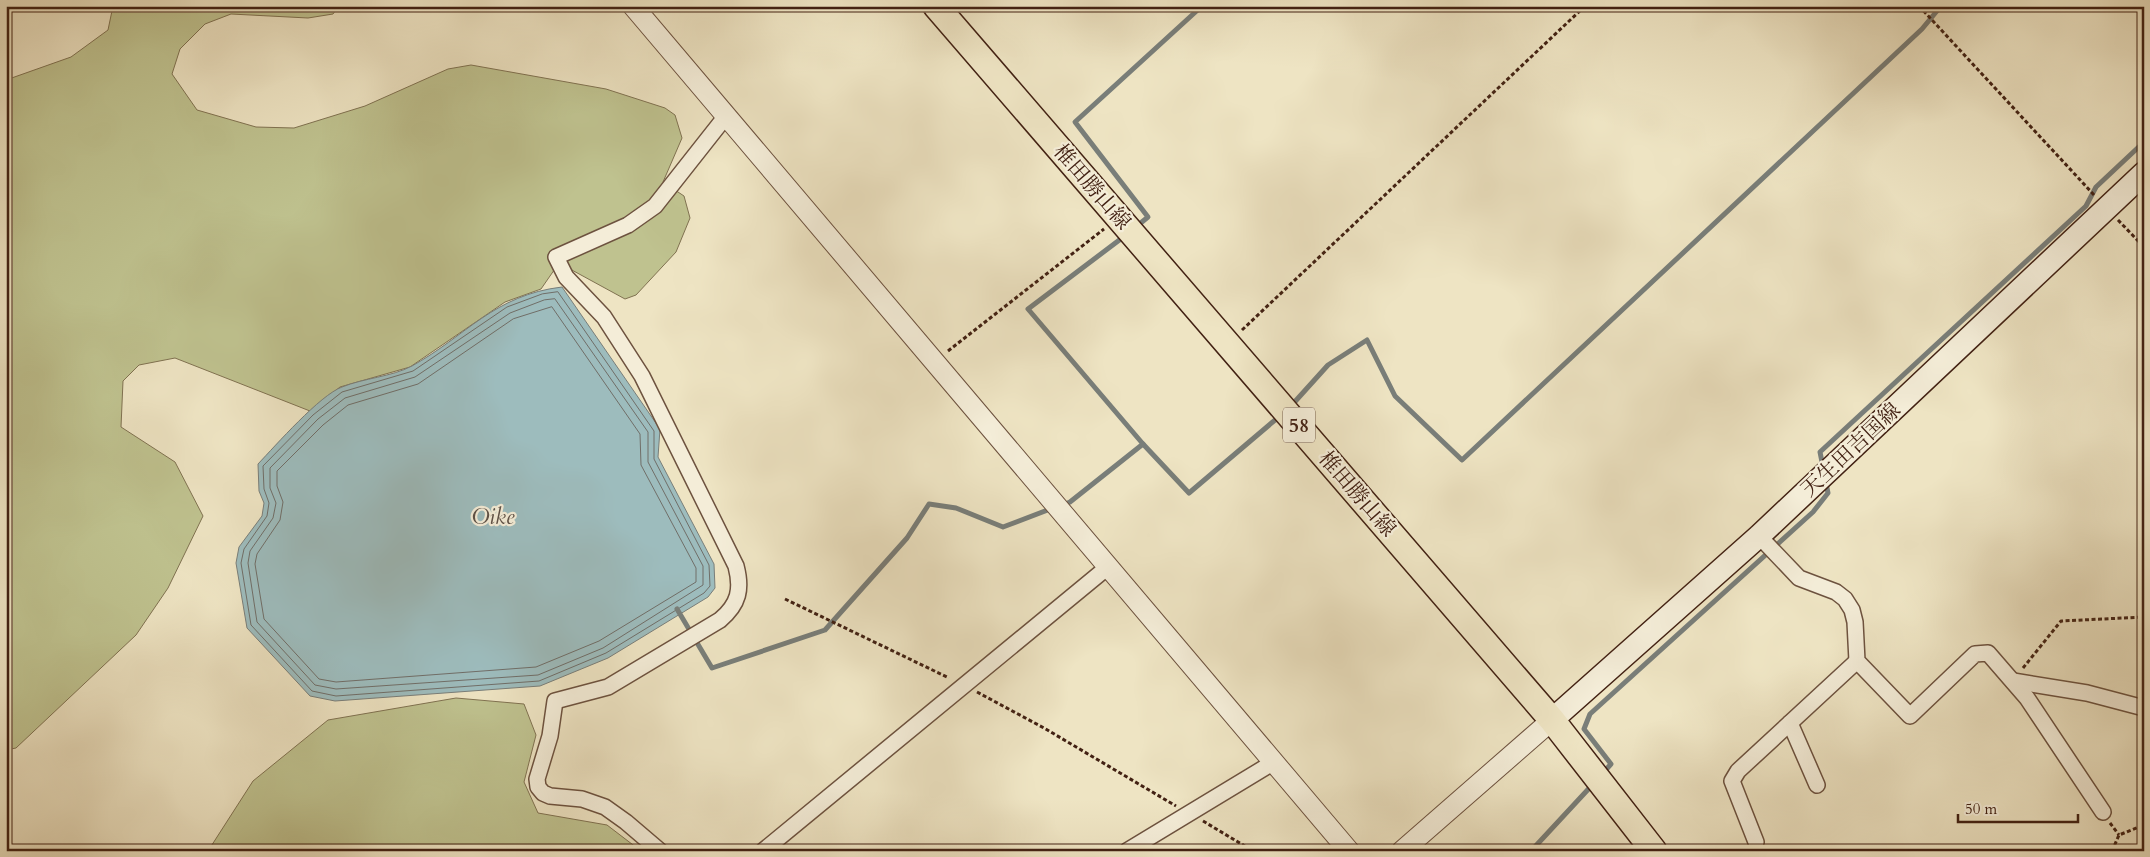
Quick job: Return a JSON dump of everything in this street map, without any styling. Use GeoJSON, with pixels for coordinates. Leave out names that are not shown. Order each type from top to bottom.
{"type":"FeatureCollection","features":[{"type":"Feature","properties":{"kind":"main road","name":"椎田勝山線"},"geometry":{"type":"LineString","coordinates":[[936,6],[1552,720],[1654,851]]}},
{"type":"Feature","properties":{"kind":"main road","name":"天生田吉国線"},"geometry":{"type":"LineString","coordinates":[[1552,720],[1759,536],[2144,173]]}},
{"type":"Feature","properties":{"kind":"street"},"geometry":{"type":"LineString","coordinates":[[632,6],[1350,851]]}},
{"type":"Feature","properties":{"kind":"street"},"geometry":{"type":"LineString","coordinates":[[660,851],[605,807],[582,799],[550,796],[543,793],[538,787],[537,779],[550,736],[555,701],[608,687],[698,634],[731,610],[738,599],[740,583],[736,566],[642,376],[604,317],[566,277],[556,257],[628,225],[655,206],[726,116]]}},
{"type":"Feature","properties":{"kind":"street"},"geometry":{"type":"LineString","coordinates":[[1759,536],[1799,578],[1836,592],[1846,599],[1852,610],[1855,622],[1857,660],[1910,716],[1975,654],[1988,653],[2014,681],[2103,812]]}},
{"type":"Feature","properties":{"kind":"street"},"geometry":{"type":"LineString","coordinates":[[763,851],[1109,566]]}},
{"type":"Feature","properties":{"kind":"street"},"geometry":{"type":"LineString","coordinates":[[1756,842],[1732,781],[1738,771],[1857,660]]}},
{"type":"Feature","properties":{"kind":"street"},"geometry":{"type":"LineString","coordinates":[[2014,681],[2087,693],[2144,708]]}},
{"type":"Feature","properties":{"kind":"street"},"geometry":{"type":"LineString","coordinates":[[1402,851],[1552,720]]}},
{"type":"Feature","properties":{"kind":"street"},"geometry":{"type":"LineString","coordinates":[[1790,723],[1817,786]]}},
{"type":"Feature","properties":{"kind":"street"},"geometry":{"type":"LineString","coordinates":[[1126,851],[1274,762]]}},
{"type":"Feature","properties":{"kind":"path"},"geometry":{"type":"LineString","coordinates":[[1228,344],[1585,6]]}},
{"type":"Feature","properties":{"kind":"path"},"geometry":{"type":"LineString","coordinates":[[1919,6],[2144,247]]}},
{"type":"Feature","properties":{"kind":"path"},"geometry":{"type":"LineString","coordinates":[[935,362],[1118,217]]}},
{"type":"Feature","properties":{"kind":"path"},"geometry":{"type":"LineString","coordinates":[[785,599],[964,686],[1044,728],[1253,851]]}},
{"type":"Feature","properties":{"kind":"path"},"geometry":{"type":"LineString","coordinates":[[2014,681],[2061,621],[2144,617]]}},
{"type":"Feature","properties":{"kind":"path"},"geometry":{"type":"LineString","coordinates":[[2112,851],[2118,834],[2144,825]]}},
{"type":"Feature","properties":{"kind":"green space"},"geometry":{"type":"Polygon","coordinates":[[[113,6],[339,6],[333,14],[308,18],[231,14],[205,24],[180,49],[172,74],[197,110],[256,127],[294,128],[365,106],[448,69],[471,65],[606,89],[665,108],[675,115],[682,138],[663,182],[684,196],[690,218],[676,252],[636,295],[625,299],[559,263],[541,289],[505,302],[410,367],[340,387],[310,411],[175,358],[139,365],[123,381],[121,427],[175,462],[203,516],[168,588],[136,635],[16,748],[6,750],[6,80],[71,57],[108,30],[113,6]]]}},
{"type":"Feature","properties":{"kind":"green space"},"geometry":{"type":"Polygon","coordinates":[[[456,698],[524,704],[536,735],[524,782],[538,813],[607,825],[641,851],[208,851],[253,781],[328,720],[456,698]]]}},
{"type":"Feature","properties":{"kind":"water","name":"Oike"},"geometry":{"type":"Polygon","coordinates":[[[562,287],[660,429],[658,457],[714,564],[715,588],[708,597],[608,658],[540,686],[335,701],[310,696],[247,628],[236,563],[239,547],[262,516],[264,503],[259,491],[258,464],[298,421],[333,392],[350,384],[404,370],[431,354],[482,318],[517,298],[538,291],[562,287]]]}},
{"type":"Feature","properties":{"kind":"waterway"},"geometry":{"type":"LineString","coordinates":[[1137,226],[1148,217],[1075,122],[1202,6]]}},
{"type":"Feature","properties":{"kind":"waterway"},"geometry":{"type":"LineString","coordinates":[[1291,406],[1328,365],[1367,340],[1395,396],[1462,460],[1922,29],[1941,6]]}},
{"type":"Feature","properties":{"kind":"waterway"},"geometry":{"type":"LineString","coordinates":[[1823,467],[1820,452],[2086,206],[2096,187],[2144,142]]}},
{"type":"Feature","properties":{"kind":"waterway"},"geometry":{"type":"LineString","coordinates":[[1061,506],[1070,502],[1143,444],[1028,309],[1126,235]]}},
{"type":"Feature","properties":{"kind":"waterway"},"geometry":{"type":"LineString","coordinates":[[1143,444],[1189,493],[1281,415]]}},
{"type":"Feature","properties":{"kind":"waterway"},"geometry":{"type":"LineString","coordinates":[[1603,773],[1611,764],[1584,729],[1590,714],[1813,512],[1828,493],[1826,483]]}},
{"type":"Feature","properties":{"kind":"waterway"},"geometry":{"type":"LineString","coordinates":[[677,609],[712,668],[825,630],[907,538],[929,504],[956,508],[1003,527],[1053,508]]}},
{"type":"Feature","properties":{"kind":"waterway"},"geometry":{"type":"LineString","coordinates":[[1531,851],[1594,783]]}}]}
